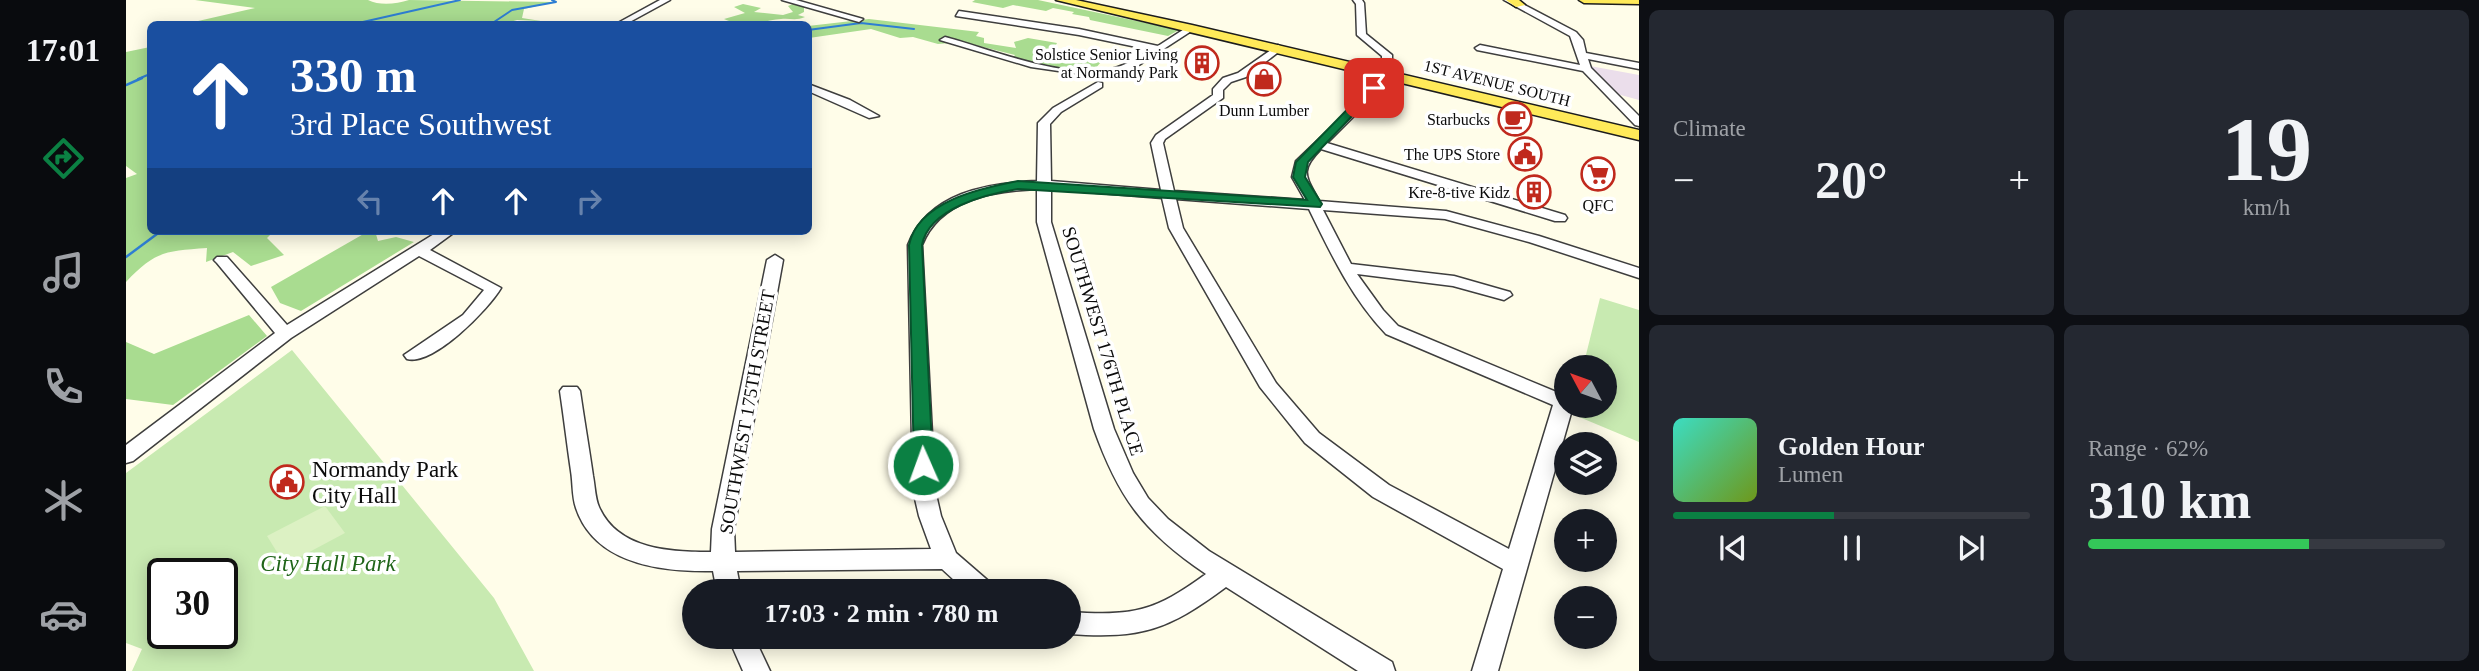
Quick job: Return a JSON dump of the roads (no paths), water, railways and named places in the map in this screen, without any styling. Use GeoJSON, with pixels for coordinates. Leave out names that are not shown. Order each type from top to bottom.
{"type":"FeatureCollection","features":[{"type":"Feature","properties":{"kind":"main road","name":"1ST AVENUE SOUTH"},"geometry":{"type":"LineString","coordinates":[[1061,0],[1278,48],[1639,135]]}},
{"type":"Feature","properties":{"kind":"main road"},"geometry":{"type":"LineString","coordinates":[[1584,0],[1639,1]]}},
{"type":"Feature","properties":{"kind":"street"},"geometry":{"type":"LineString","coordinates":[[626,21],[666,0]]}},
{"type":"Feature","properties":{"kind":"street"},"geometry":{"type":"LineString","coordinates":[[786,0],[859,19]]}},
{"type":"Feature","properties":{"kind":"street"},"geometry":{"type":"LineString","coordinates":[[1357,0],[1360,3],[1362,35],[1387,55],[1387,64],[1383,74],[1318,144],[1299,169],[1299,177],[1373,311],[1392,330],[1420,344],[1564,402],[1514,564],[1485,671]]}},
{"type":"Feature","properties":{"kind":"street"},"geometry":{"type":"LineString","coordinates":[[1513,2],[1573,34],[1578,40],[1586,69],[1639,123]]}},
{"type":"Feature","properties":{"kind":"street"},"geometry":{"type":"LineString","coordinates":[[959,14],[1079,32],[1156,48]]}},
{"type":"Feature","properties":{"kind":"street"},"geometry":{"type":"LineString","coordinates":[[945,40],[1077,72],[1095,73],[1117,70],[1192,28]]}},
{"type":"Feature","properties":{"kind":"street"},"geometry":{"type":"LineString","coordinates":[[1278,48],[1242,75],[1227,80],[1218,89],[1219,96],[1169,128],[1159,138],[1157,143],[1176,228],[1269,387],[1312,438],[1381,491],[1514,564]]}},
{"type":"Feature","properties":{"kind":"street"},"geometry":{"type":"LineString","coordinates":[[1480,48],[1586,69]]}},
{"type":"Feature","properties":{"kind":"street"},"geometry":{"type":"LineString","coordinates":[[1581,55],[1639,66]]}},
{"type":"Feature","properties":{"kind":"street","name":"SOUTHWEST 176TH PLACE"},"geometry":{"type":"LineString","coordinates":[[1098,85],[1057,110],[1044,123],[1044,222],[1104,429],[1128,486],[1148,513],[1172,536],[1225,574],[1382,671]]}},
{"type":"Feature","properties":{"kind":"street"},"geometry":{"type":"LineString","coordinates":[[812,89],[873,116]]}},
{"type":"Feature","properties":{"kind":"street"},"geometry":{"type":"LineString","coordinates":[[1614,97],[1639,103]]}},
{"type":"Feature","properties":{"kind":"street"},"geometry":{"type":"LineString","coordinates":[[1318,144],[1560,218]]}},
{"type":"Feature","properties":{"kind":"street"},"geometry":{"type":"LineString","coordinates":[[969,579],[947,559],[930,516],[924,490],[917,236],[934,216],[963,198],[992,188],[1045,185],[1446,215],[1523,235],[1639,273]]}},
{"type":"Feature","properties":{"kind":"street"},"geometry":{"type":"LineString","coordinates":[[126,456],[285,334],[442,235]]}},
{"type":"Feature","properties":{"kind":"street"},"geometry":{"type":"LineString","coordinates":[[413,355],[456,329],[478,311],[493,288],[417,249]]}},
{"type":"Feature","properties":{"kind":"street"},"geometry":{"type":"LineString","coordinates":[[222,260],[285,334]]}},
{"type":"Feature","properties":{"kind":"street","name":"SOUTHWEST 175TH STREET"},"geometry":{"type":"LineString","coordinates":[[726,579],[723,564],[723,529],[775,260]]}},
{"type":"Feature","properties":{"kind":"street"},"geometry":{"type":"LineString","coordinates":[[1347,268],[1454,281],[1504,295]]}},
{"type":"Feature","properties":{"kind":"street"},"geometry":{"type":"LineString","coordinates":[[570,391],[587,508],[602,531],[621,546],[645,556],[678,562],[723,564],[947,559]]}},
{"type":"Feature","properties":{"kind":"street"},"geometry":{"type":"LineString","coordinates":[[1081,624],[1143,620],[1178,608],[1225,574]]}},
{"type":"Feature","properties":{"kind":"street"},"geometry":{"type":"LineString","coordinates":[[747,649],[757,671]]}},
{"type":"Feature","properties":{"kind":"waterway"},"geometry":{"type":"LineString","coordinates":[[367,21],[460,0]]}},
{"type":"Feature","properties":{"kind":"waterway"},"geometry":{"type":"LineString","coordinates":[[496,21],[512,10],[556,2],[552,0]]}},
{"type":"Feature","properties":{"kind":"waterway"},"geometry":{"type":"LineString","coordinates":[[812,29],[861,23],[914,29]]}},
{"type":"Feature","properties":{"kind":"waterway"},"geometry":{"type":"LineString","coordinates":[[138,79],[147,75]]}},
{"type":"Feature","properties":{"kind":"waterway"},"geometry":{"type":"LineString","coordinates":[[126,85],[142,78]]}},
{"type":"Feature","properties":{"kind":"waterway"},"geometry":{"type":"LineString","coordinates":[[126,257],[156,235]]}},
{"type":"Feature","properties":{"kind":"place","name":"Solstice Senior Living at Normandy Park"},"geometry":{"type":"Point","coordinates":[1202,63]}},
{"type":"Feature","properties":{"kind":"place","name":"Dunn Lumber"},"geometry":{"type":"Point","coordinates":[1264,79]}},
{"type":"Feature","properties":{"kind":"place","name":"Starbucks"},"geometry":{"type":"Point","coordinates":[1515,119]}},
{"type":"Feature","properties":{"kind":"place","name":"The UPS Store"},"geometry":{"type":"Point","coordinates":[1525,154]}},
{"type":"Feature","properties":{"kind":"place","name":"QFC"},"geometry":{"type":"Point","coordinates":[1598,174]}},
{"type":"Feature","properties":{"kind":"place","name":"Kre-8-tive Kidz"},"geometry":{"type":"Point","coordinates":[1534,192]}},
{"type":"Feature","properties":{"kind":"place","name":"Normandy Park City Hall"},"geometry":{"type":"Point","coordinates":[287,482]}},
{"type":"Feature","properties":{"kind":"park label","name":"City Hall Park"},"geometry":{"type":"Point","coordinates":[328,563]}}]}
